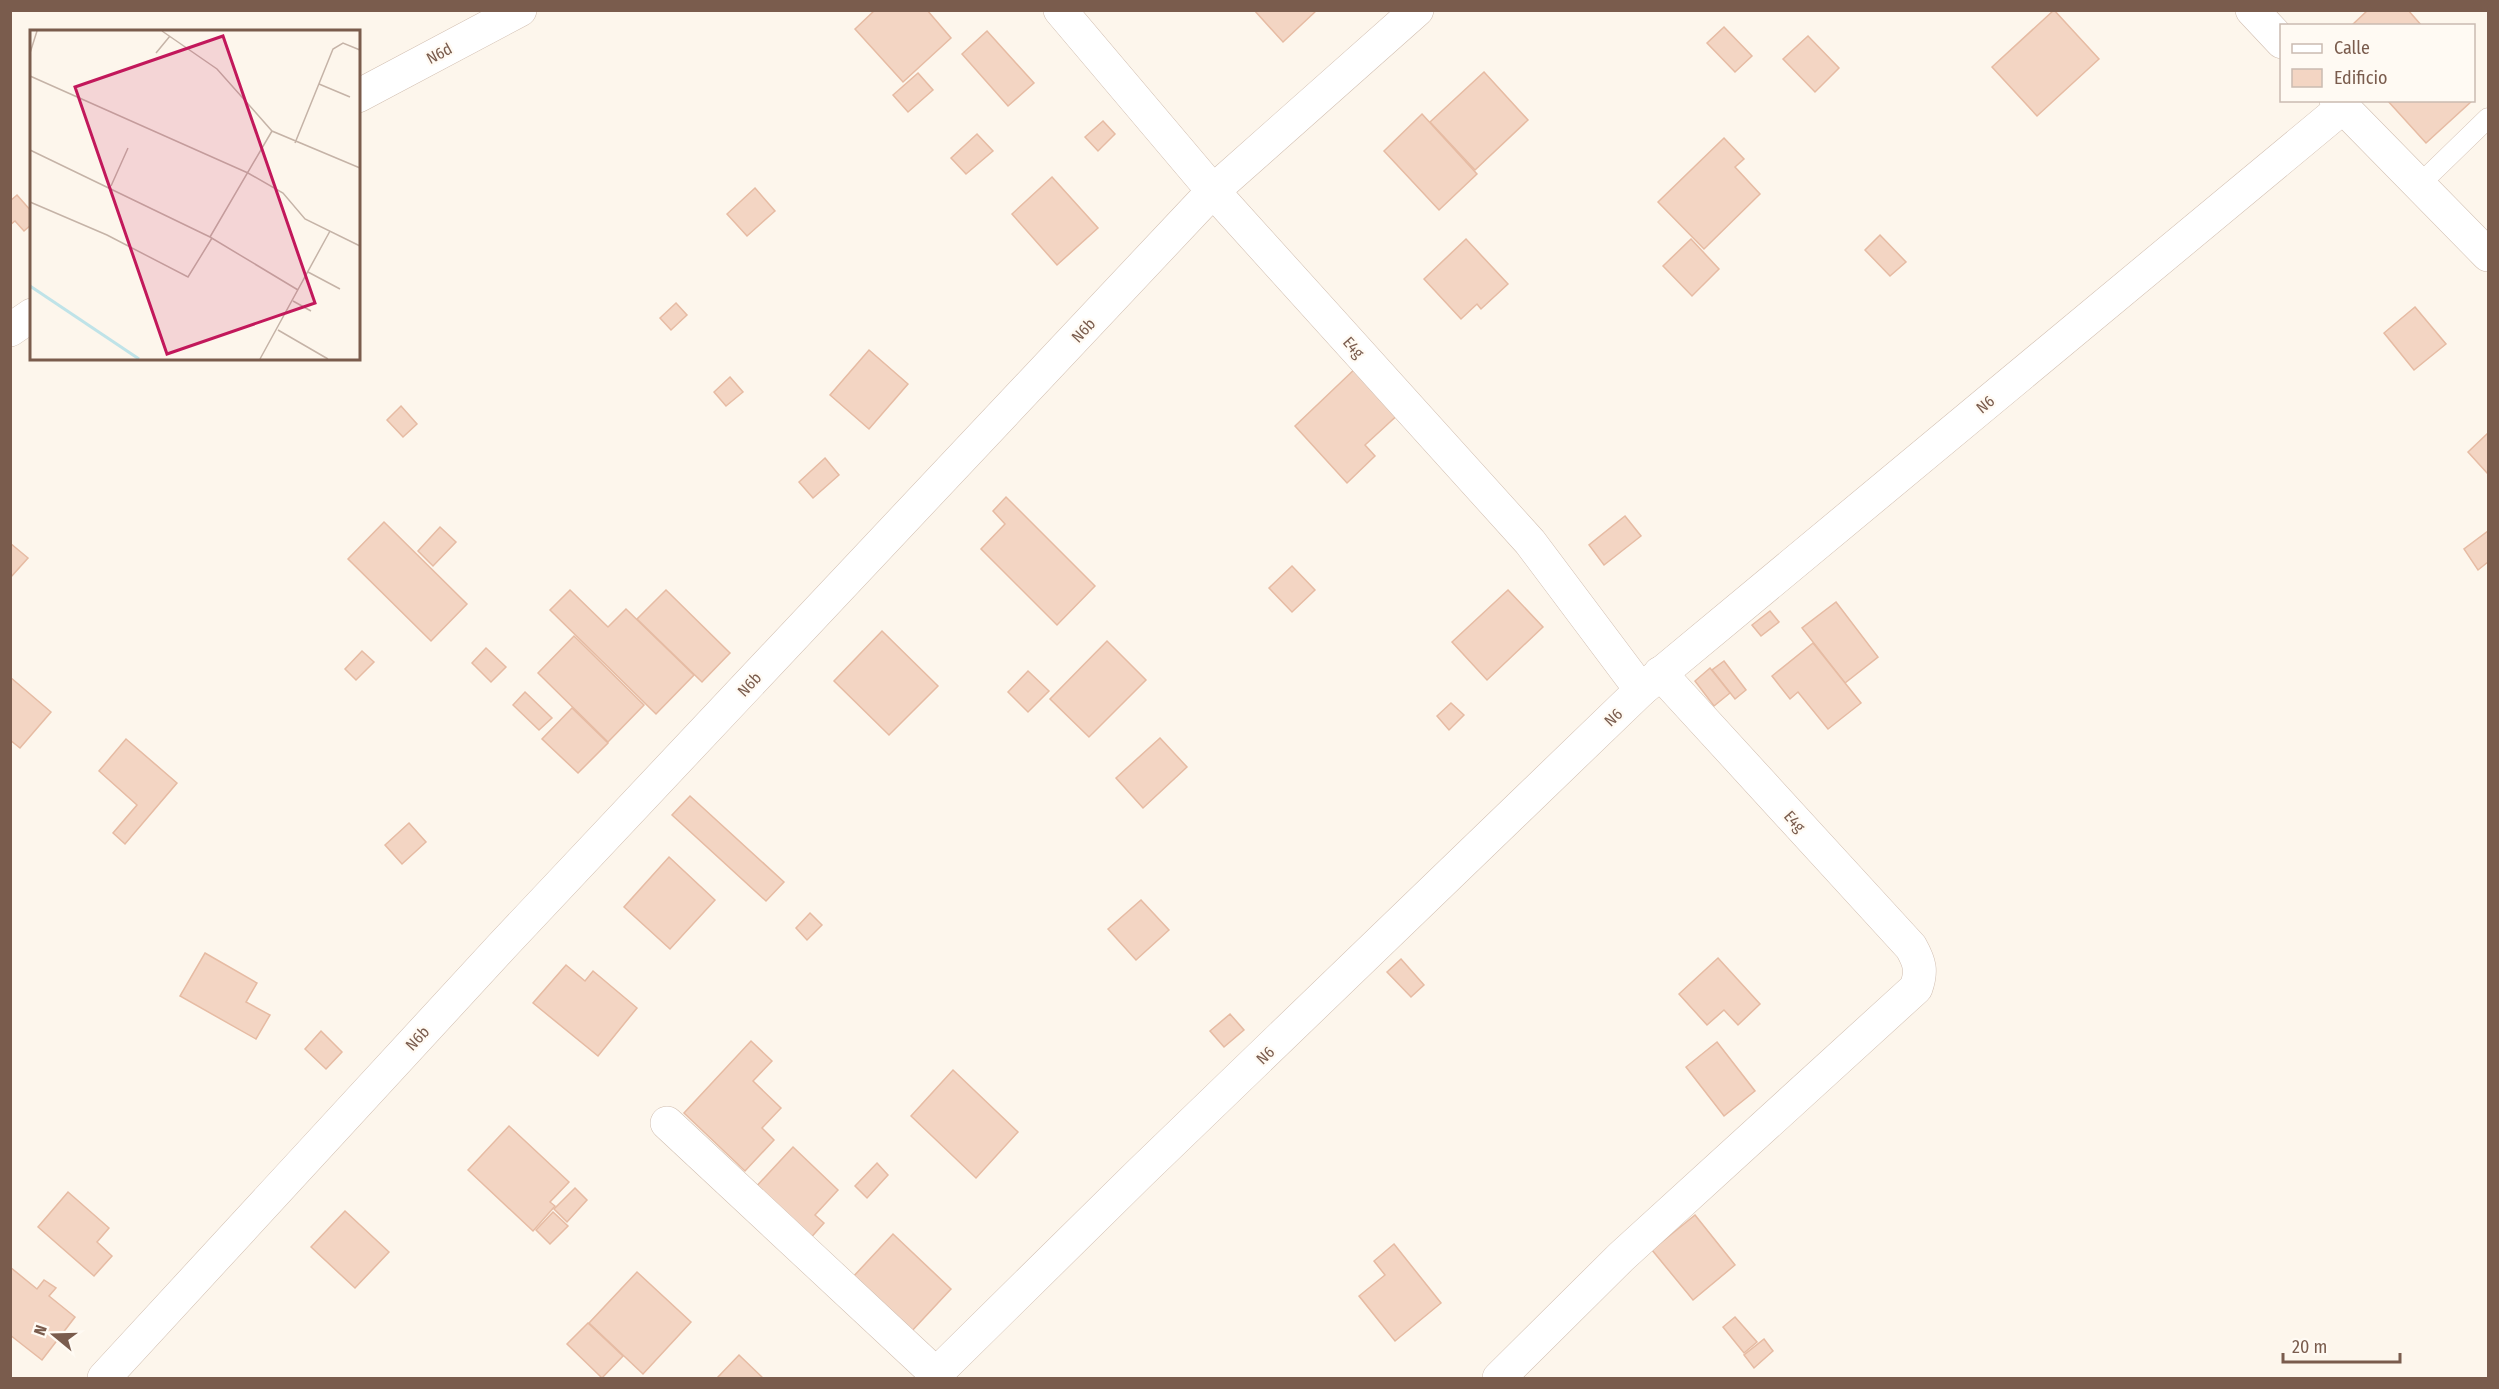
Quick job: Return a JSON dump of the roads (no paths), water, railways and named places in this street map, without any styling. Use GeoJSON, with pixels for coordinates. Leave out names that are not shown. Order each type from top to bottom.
{"type":"FeatureCollection","features":[{"type":"Feature","properties":{"kind":"street","name":"N6d"},"geometry":{"type":"LineString","coordinates":[[360,95],[520,10]]}},
{"type":"Feature","properties":{"kind":"street","name":"E4g"},"geometry":{"type":"LineString","coordinates":[[1060,10],[1213,191],[1530,542],[1650,682],[1911,947],[1920,962],[1921,974],[1916,988],[1621,1257],[1499,1378]]}},
{"type":"Feature","properties":{"kind":"street","name":"N6b"},"geometry":{"type":"LineString","coordinates":[[104,1378],[503,945],[1213,191],[1417,10]]}},
{"type":"Feature","properties":{"kind":"street"},"geometry":{"type":"LineString","coordinates":[[2252,10],[2280,40]]}},
{"type":"Feature","properties":{"kind":"street"},"geometry":{"type":"LineString","coordinates":[[2339,104],[2488,255]]}},
{"type":"Feature","properties":{"kind":"street","name":"N6"},"geometry":{"type":"LineString","coordinates":[[934,1376],[1650,682],[2339,104]]}},
{"type":"Feature","properties":{"kind":"street"},"geometry":{"type":"LineString","coordinates":[[10,330],[30,316]]}},
{"type":"Feature","properties":{"kind":"street"},"geometry":{"type":"LineString","coordinates":[[667,1123],[934,1376]]}},
{"type":"Feature","properties":{"kind":"lane"},"geometry":{"type":"LineString","coordinates":[[2419,185],[2488,118]]}}]}
